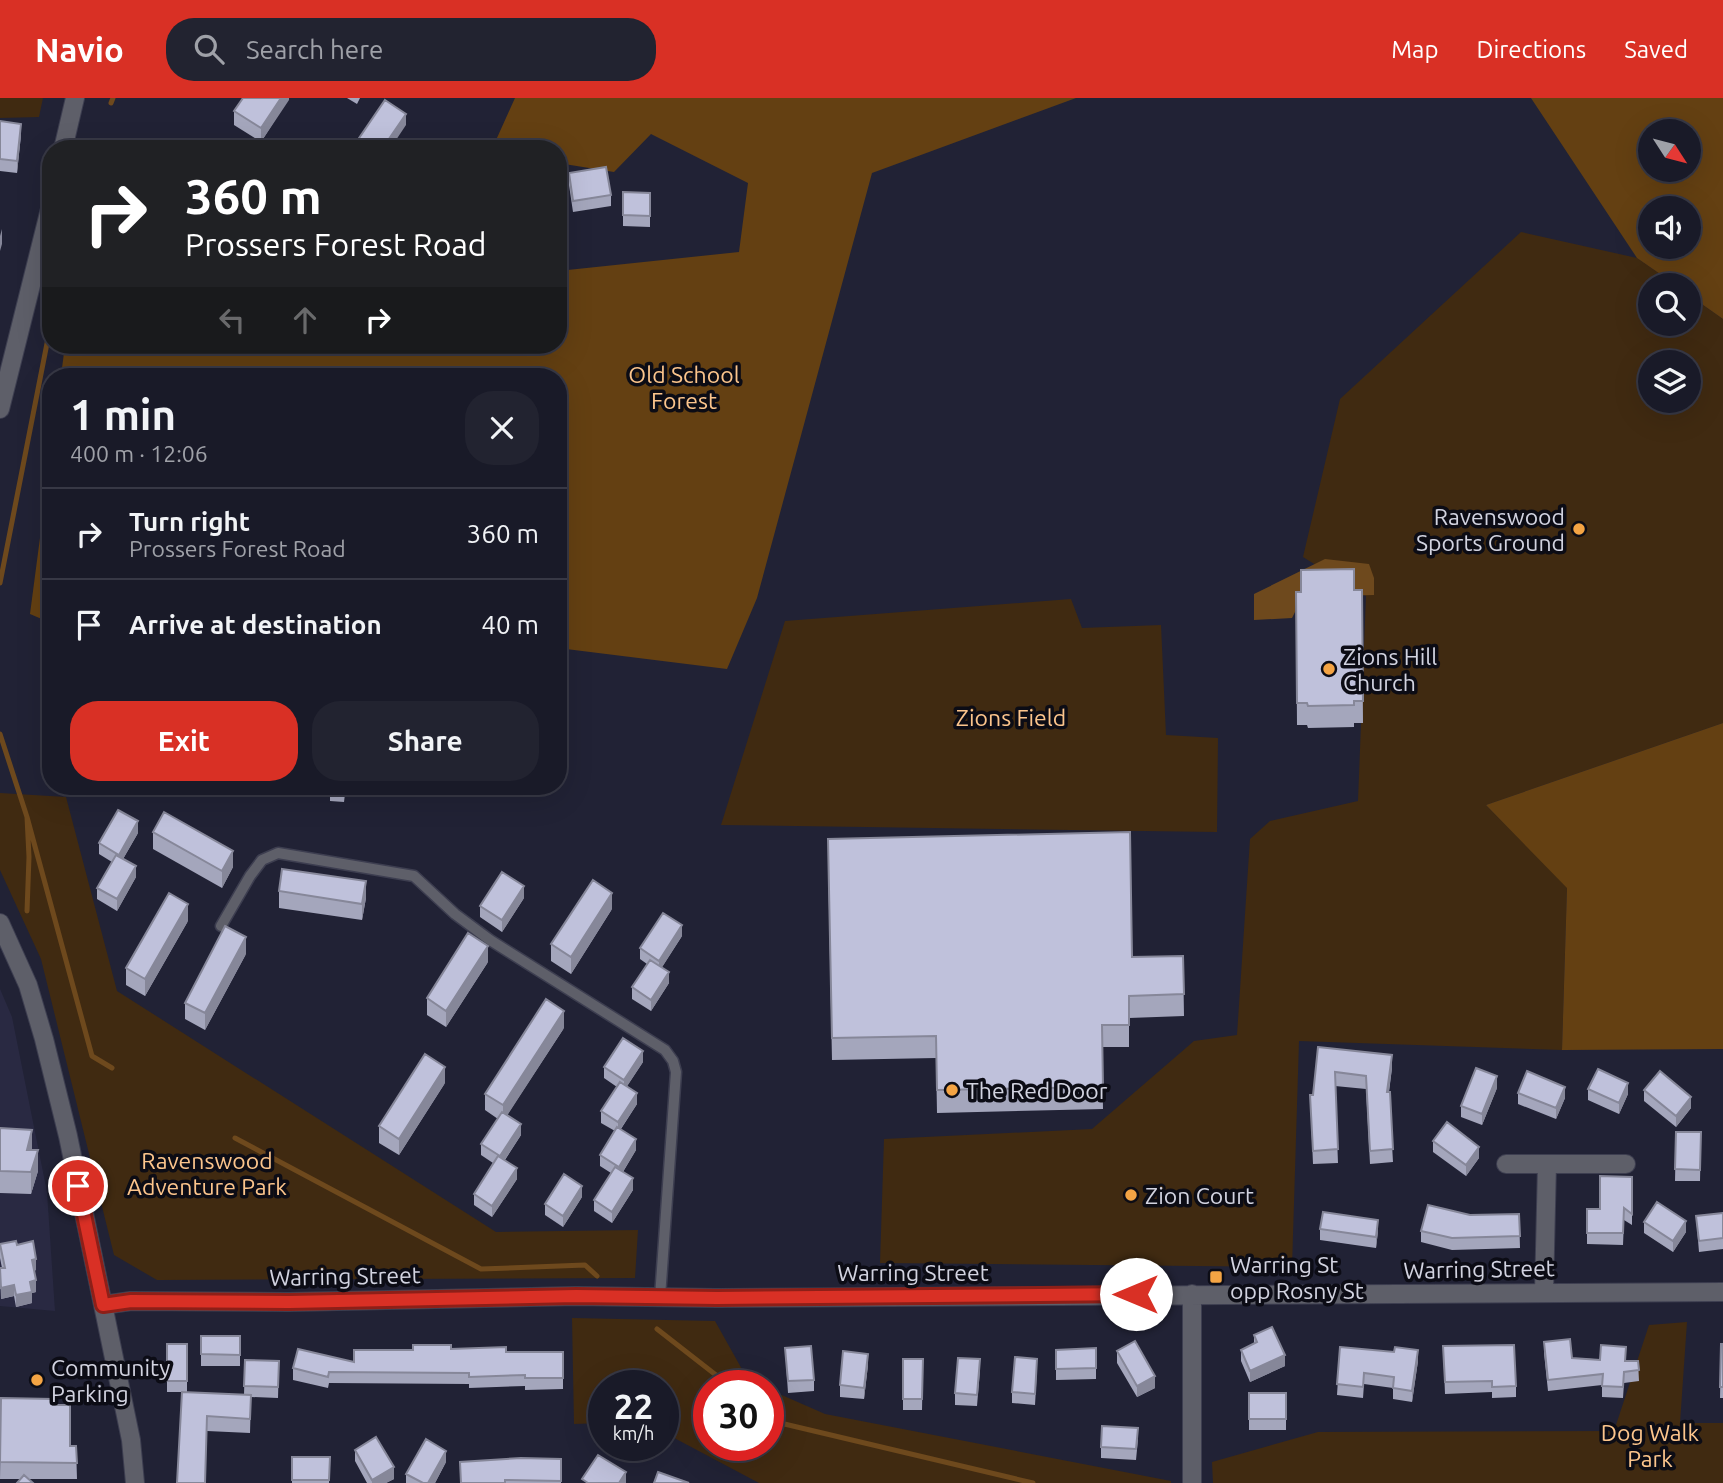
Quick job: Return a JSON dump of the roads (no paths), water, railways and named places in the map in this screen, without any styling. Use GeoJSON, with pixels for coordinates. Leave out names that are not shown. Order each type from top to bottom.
{"type":"FeatureCollection","features":[{"type":"Feature","properties":{"kind":"street"},"geometry":{"type":"LineString","coordinates":[[65,140],[75,98]]}},
{"type":"Feature","properties":{"kind":"street"},"geometry":{"type":"LineString","coordinates":[[0,409],[42,241]]}},
{"type":"Feature","properties":{"kind":"street"},"geometry":{"type":"LineString","coordinates":[[0,923],[37,1012],[68,1136],[131,1440],[135,1483]]}},
{"type":"Feature","properties":{"kind":"street"},"geometry":{"type":"LineString","coordinates":[[1506,1164],[1626,1164]]}},
{"type":"Feature","properties":{"kind":"street"},"geometry":{"type":"LineString","coordinates":[[1544,1292],[1547,1164]]}},
{"type":"Feature","properties":{"kind":"street","name":"Warring Street"},"geometry":{"type":"LineString","coordinates":[[103,1305],[131,1301],[289,1302],[576,1296],[1723,1292]]}},
{"type":"Feature","properties":{"kind":"street"},"geometry":{"type":"LineString","coordinates":[[1192,1294],[1192,1483]]}},
{"type":"Feature","properties":{"kind":"lane"},"geometry":{"type":"LineString","coordinates":[[221,926],[262,860],[278,853],[414,876],[455,914],[490,940],[665,1050],[673,1061],[676,1072],[660,1297]]}},
{"type":"Feature","properties":{"kind":"waterway"},"geometry":{"type":"LineString","coordinates":[[111,103],[113,98]]}},
{"type":"Feature","properties":{"kind":"waterway"},"geometry":{"type":"LineString","coordinates":[[42,368],[45,354]]}},
{"type":"Feature","properties":{"kind":"waterway"},"geometry":{"type":"LineString","coordinates":[[0,583],[42,369]]}},
{"type":"Feature","properties":{"kind":"waterway"},"geometry":{"type":"LineString","coordinates":[[0,734],[27,817],[27,911]]}},
{"type":"Feature","properties":{"kind":"waterway"},"geometry":{"type":"LineString","coordinates":[[27,817],[92,1056],[112,1068]]}},
{"type":"Feature","properties":{"kind":"waterway"},"geometry":{"type":"LineString","coordinates":[[235,1138],[481,1269],[585,1265],[597,1276]]}},
{"type":"Feature","properties":{"kind":"waterway"},"geometry":{"type":"LineString","coordinates":[[657,1329],[710,1370]]}},
{"type":"Feature","properties":{"kind":"waterway"},"geometry":{"type":"LineString","coordinates":[[784,1424],[1033,1483]]}},
{"type":"Feature","properties":{"kind":"place","name":"Ravenswood Sports Ground"},"geometry":{"type":"Point","coordinates":[1579,529]}},
{"type":"Feature","properties":{"kind":"place","name":"Zions Hill Church"},"geometry":{"type":"Point","coordinates":[1329,669]}},
{"type":"Feature","properties":{"kind":"place","name":"The Red Door"},"geometry":{"type":"Point","coordinates":[952,1090]}},
{"type":"Feature","properties":{"kind":"place","name":"Zion Court"},"geometry":{"type":"Point","coordinates":[1131,1195]}},
{"type":"Feature","properties":{"kind":"place","name":"Warring St opp Rosny St"},"geometry":{"type":"Point","coordinates":[1216,1277]}},
{"type":"Feature","properties":{"kind":"place","name":"Community Parking"},"geometry":{"type":"Point","coordinates":[37,1380]}},
{"type":"Feature","properties":{"kind":"park label","name":"Old School Forest"},"geometry":{"type":"Point","coordinates":[684,387]}},
{"type":"Feature","properties":{"kind":"park label","name":"Zions Field"},"geometry":{"type":"Point","coordinates":[1011,717]}},
{"type":"Feature","properties":{"kind":"park label","name":"Ravenswood Adventure Park"},"geometry":{"type":"Point","coordinates":[207,1173]}},
{"type":"Feature","properties":{"kind":"park label","name":"Dog Walk Park"},"geometry":{"type":"Point","coordinates":[1650,1445]}}]}
